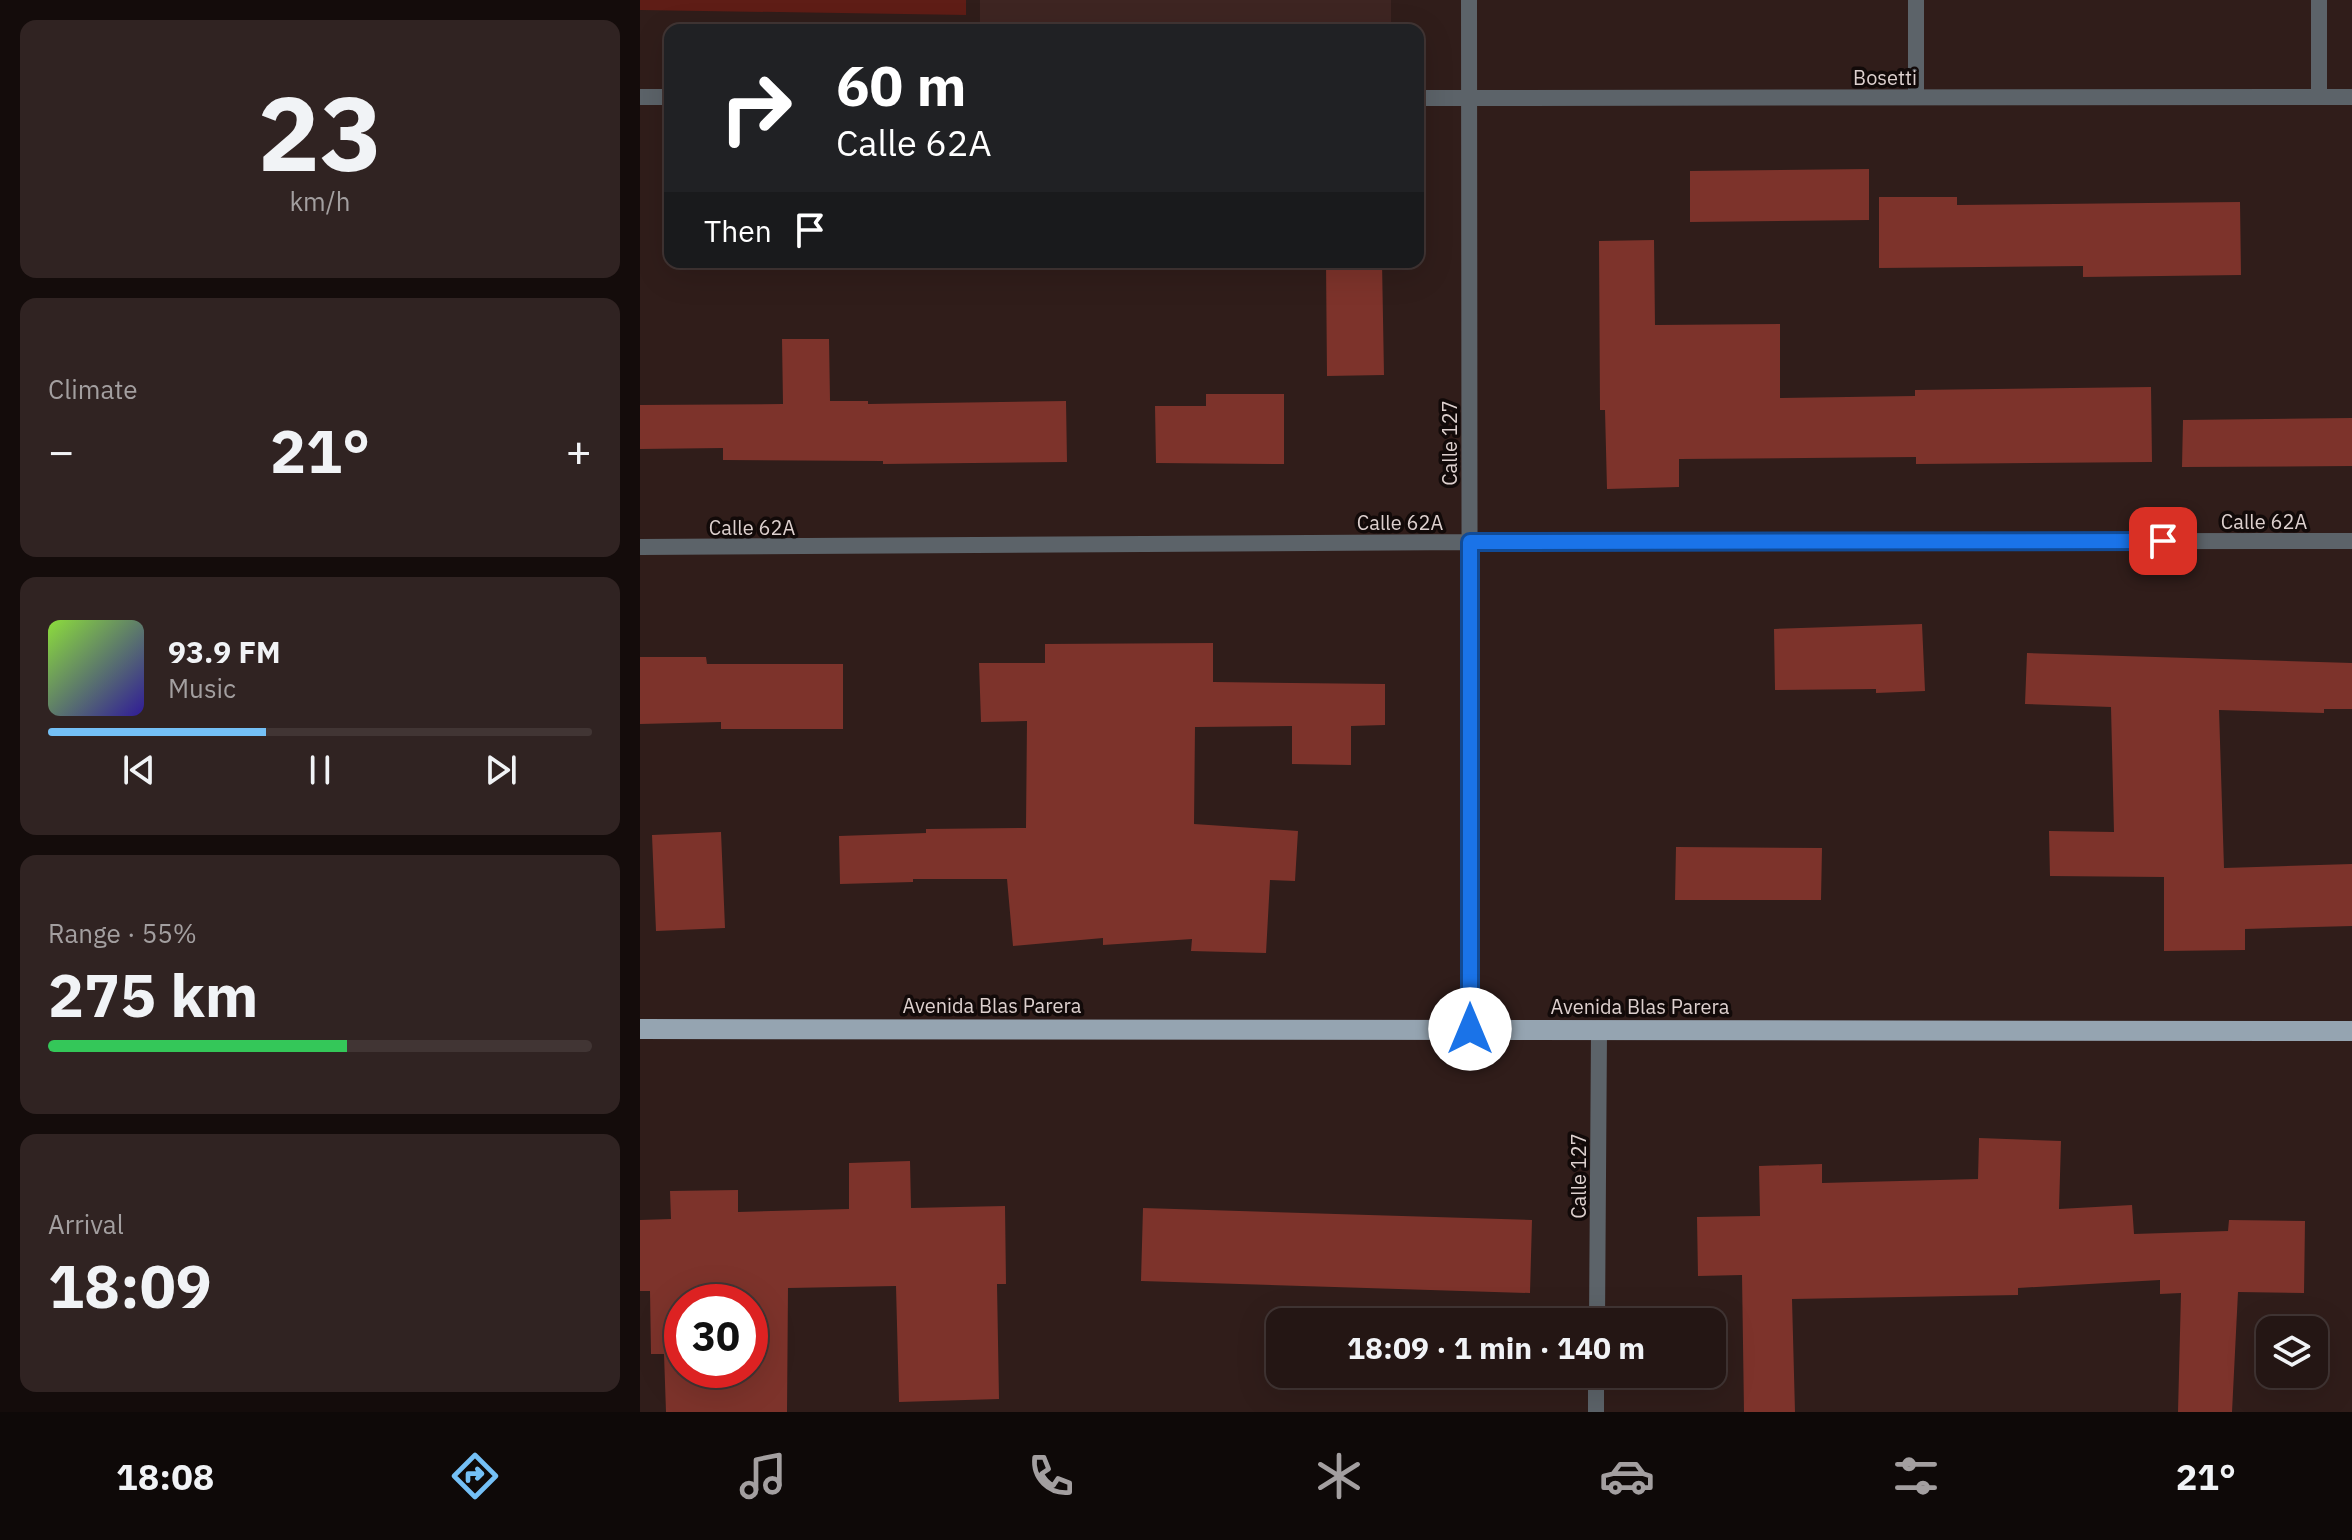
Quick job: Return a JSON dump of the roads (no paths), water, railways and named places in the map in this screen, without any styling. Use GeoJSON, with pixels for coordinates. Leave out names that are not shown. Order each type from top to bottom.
{"type":"FeatureCollection","features":[{"type":"Feature","properties":{"kind":"main road","name":"Avenida Blas Parera"},"geometry":{"type":"LineString","coordinates":[[640,1029],[2352,1031]]}},
{"type":"Feature","properties":{"kind":"street","name":"Calle 127"},"geometry":{"type":"LineString","coordinates":[[1469,0],[1470,1029]]}},
{"type":"Feature","properties":{"kind":"street"},"geometry":{"type":"LineString","coordinates":[[1916,0],[1916,97]]}},
{"type":"Feature","properties":{"kind":"street"},"geometry":{"type":"LineString","coordinates":[[2319,0],[2319,97]]}},
{"type":"Feature","properties":{"kind":"street"},"geometry":{"type":"LineString","coordinates":[[640,97],[664,97]]}},
{"type":"Feature","properties":{"kind":"street","name":"Bosetti"},"geometry":{"type":"LineString","coordinates":[[1424,98],[2352,97]]}},
{"type":"Feature","properties":{"kind":"street","name":"Calle 62A"},"geometry":{"type":"LineString","coordinates":[[640,547],[2352,541]]}},
{"type":"Feature","properties":{"kind":"street","name":"Calle 127"},"geometry":{"type":"LineString","coordinates":[[1597,1308],[1599,1031]]}},
{"type":"Feature","properties":{"kind":"street"},"geometry":{"type":"LineString","coordinates":[[1596,1388],[1596,1412]]}}]}
